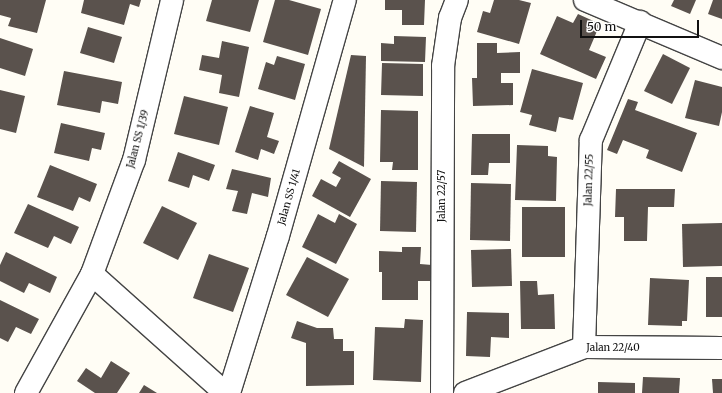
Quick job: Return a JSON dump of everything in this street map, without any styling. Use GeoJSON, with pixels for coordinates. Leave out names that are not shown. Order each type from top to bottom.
{"type":"FeatureCollection","features":[{"type":"Feature","properties":{"kind":"street","name":"Jalan SS 1/39"},"geometry":{"type":"LineString","coordinates":[[26,393],[92,274],[134,160],[172,0]]}},
{"type":"Feature","properties":{"kind":"street","name":"Jalan SS 1/41"},"geometry":{"type":"LineString","coordinates":[[230,393],[278,236],[346,0]]}},
{"type":"Feature","properties":{"kind":"street","name":"Jalan 22/57"},"geometry":{"type":"LineString","coordinates":[[442,393],[443,66],[450,18],[457,0]]}},
{"type":"Feature","properties":{"kind":"street"},"geometry":{"type":"LineString","coordinates":[[585,0],[722,58]]}},
{"type":"Feature","properties":{"kind":"street","name":"Jalan 22/55"},"geometry":{"type":"LineString","coordinates":[[584,347],[591,140],[640,22]]}},
{"type":"Feature","properties":{"kind":"street"},"geometry":{"type":"LineString","coordinates":[[92,274],[225,393]]}},
{"type":"Feature","properties":{"kind":"street","name":"Jalan 22/40"},"geometry":{"type":"LineString","coordinates":[[465,393],[584,347],[722,348]]}},
{"type":"Feature","properties":{"kind":"building"},"geometry":{"type":"Polygon","coordinates":[[[0,0],[46,0],[37,33],[8,26],[11,18],[0,15],[0,0]]]}},
{"type":"Feature","properties":{"kind":"building"},"geometry":{"type":"Polygon","coordinates":[[[84,0],[141,0],[139,7],[130,4],[124,25],[81,13],[84,0]]]}},
{"type":"Feature","properties":{"kind":"building"},"geometry":{"type":"Polygon","coordinates":[[[212,0],[259,0],[250,32],[206,21],[212,0]]]}},
{"type":"Feature","properties":{"kind":"building"},"geometry":{"type":"Polygon","coordinates":[[[275,0],[289,0],[321,9],[308,55],[263,42],[275,0]]]}},
{"type":"Feature","properties":{"kind":"building"},"geometry":{"type":"Polygon","coordinates":[[[385,0],[425,0],[424,25],[402,25],[402,10],[385,10],[385,0]]]}},
{"type":"Feature","properties":{"kind":"building"},"geometry":{"type":"Polygon","coordinates":[[[494,0],[519,0],[531,3],[519,44],[477,32],[483,11],[490,13],[494,0]]]}},
{"type":"Feature","properties":{"kind":"building"},"geometry":{"type":"Polygon","coordinates":[[[674,0],[696,0],[690,14],[671,6],[674,0]]]}},
{"type":"Feature","properties":{"kind":"building"},"geometry":{"type":"Polygon","coordinates":[[[713,0],[722,0],[722,19],[708,14],[713,0]]]}},
{"type":"Feature","properties":{"kind":"building"},"geometry":{"type":"Polygon","coordinates":[[[578,14],[600,24],[589,50],[606,57],[596,79],[540,54],[557,16],[573,23],[578,14]]]}},
{"type":"Feature","properties":{"kind":"building"},"geometry":{"type":"Polygon","coordinates":[[[88,27],[122,37],[114,63],[80,53],[88,27]]]}},
{"type":"Feature","properties":{"kind":"building"},"geometry":{"type":"Polygon","coordinates":[[[394,36],[426,37],[425,62],[381,61],[381,43],[394,44],[394,36]]]}},
{"type":"Feature","properties":{"kind":"building"},"geometry":{"type":"Polygon","coordinates":[[[0,38],[33,49],[25,76],[0,68],[0,38]]]}},
{"type":"Feature","properties":{"kind":"building"},"geometry":{"type":"Polygon","coordinates":[[[222,41],[249,47],[239,97],[219,93],[222,75],[199,70],[202,55],[219,58],[222,41]]]}},
{"type":"Feature","properties":{"kind":"building"},"geometry":{"type":"Polygon","coordinates":[[[477,43],[497,43],[497,53],[520,52],[520,73],[501,73],[501,83],[513,83],[513,105],[473,106],[472,78],[477,78],[477,43]]]}},
{"type":"Feature","properties":{"kind":"building"},"geometry":{"type":"Polygon","coordinates":[[[663,54],[690,68],[672,104],[644,91],[663,54]]]}},
{"type":"Feature","properties":{"kind":"building"},"geometry":{"type":"Polygon","coordinates":[[[351,55],[366,56],[364,167],[329,149],[351,55]]]}},
{"type":"Feature","properties":{"kind":"building"},"geometry":{"type":"Polygon","coordinates":[[[277,56],[305,64],[295,100],[258,89],[266,62],[274,65],[277,56]]]}},
{"type":"Feature","properties":{"kind":"building"},"geometry":{"type":"Polygon","coordinates":[[[382,63],[423,64],[423,96],[381,95],[382,63]]]}},
{"type":"Feature","properties":{"kind":"building"},"geometry":{"type":"Polygon","coordinates":[[[532,69],[583,83],[573,120],[559,117],[556,132],[529,125],[532,115],[520,112],[532,69]]]}},
{"type":"Feature","properties":{"kind":"building"},"geometry":{"type":"Polygon","coordinates":[[[64,71],[122,82],[118,104],[102,101],[100,113],[57,105],[64,71]]]}},
{"type":"Feature","properties":{"kind":"building"},"geometry":{"type":"Polygon","coordinates":[[[695,80],[722,87],[722,112],[719,126],[685,118],[695,80]]]}},
{"type":"Feature","properties":{"kind":"building"},"geometry":{"type":"Polygon","coordinates":[[[0,90],[25,96],[16,133],[0,129],[0,90]]]}},
{"type":"Feature","properties":{"kind":"building"},"geometry":{"type":"Polygon","coordinates":[[[184,96],[228,107],[219,145],[174,134],[184,96]]]}},
{"type":"Feature","properties":{"kind":"building"},"geometry":{"type":"Polygon","coordinates":[[[628,99],[638,102],[635,110],[697,133],[682,172],[646,158],[649,150],[623,140],[617,154],[607,150],[628,99]]]}},
{"type":"Feature","properties":{"kind":"building"},"geometry":{"type":"Polygon","coordinates":[[[250,106],[274,113],[267,137],[279,141],[274,154],[261,149],[258,160],[235,152],[250,106]]]}},
{"type":"Feature","properties":{"kind":"building"},"geometry":{"type":"Polygon","coordinates":[[[381,110],[418,111],[418,170],[392,170],[393,162],[380,162],[381,110]]]}},
{"type":"Feature","properties":{"kind":"building"},"geometry":{"type":"Polygon","coordinates":[[[61,123],[105,133],[101,150],[92,148],[89,161],[54,153],[61,123]]]}},
{"type":"Feature","properties":{"kind":"building"},"geometry":{"type":"Polygon","coordinates":[[[472,134],[510,134],[510,163],[489,163],[488,175],[471,175],[472,134]]]}},
{"type":"Feature","properties":{"kind":"building"},"geometry":{"type":"Polygon","coordinates":[[[517,145],[548,146],[548,156],[557,157],[556,201],[515,200],[517,145]]]}},
{"type":"Feature","properties":{"kind":"building"},"geometry":{"type":"Polygon","coordinates":[[[178,152],[215,165],[209,181],[193,175],[189,188],[168,181],[178,152]]]}},
{"type":"Feature","properties":{"kind":"building"},"geometry":{"type":"Polygon","coordinates":[[[339,161],[371,179],[350,217],[312,196],[321,179],[336,187],[341,178],[332,173],[339,161]]]}},
{"type":"Feature","properties":{"kind":"building"},"geometry":{"type":"Polygon","coordinates":[[[50,165],[97,184],[90,202],[79,197],[73,211],[37,197],[50,165]]]}},
{"type":"Feature","properties":{"kind":"building"},"geometry":{"type":"Polygon","coordinates":[[[232,169],[271,178],[268,197],[252,193],[247,214],[232,211],[238,191],[226,189],[232,169]]]}},
{"type":"Feature","properties":{"kind":"building"},"geometry":{"type":"Polygon","coordinates":[[[381,181],[417,182],[416,232],[380,231],[381,181]]]}},
{"type":"Feature","properties":{"kind":"building"},"geometry":{"type":"Polygon","coordinates":[[[471,183],[511,184],[510,241],[470,240],[471,183]]]}},
{"type":"Feature","properties":{"kind":"building"},"geometry":{"type":"Polygon","coordinates":[[[616,189],[675,189],[674,207],[648,207],[647,241],[624,241],[624,217],[615,217],[616,189]]]}},
{"type":"Feature","properties":{"kind":"building"},"geometry":{"type":"Polygon","coordinates":[[[28,204],[79,227],[71,244],[54,236],[48,248],[14,233],[28,204]]]}},
{"type":"Feature","properties":{"kind":"building"},"geometry":{"type":"Polygon","coordinates":[[[162,206],[197,223],[178,260],[143,243],[162,206]]]}},
{"type":"Feature","properties":{"kind":"building"},"geometry":{"type":"Polygon","coordinates":[[[522,207],[565,207],[565,257],[522,257],[522,207]]]}},
{"type":"Feature","properties":{"kind":"building"},"geometry":{"type":"Polygon","coordinates":[[[318,214],[335,223],[339,214],[357,224],[336,264],[302,247],[318,214]]]}},
{"type":"Feature","properties":{"kind":"building"},"geometry":{"type":"Polygon","coordinates":[[[722,223],[722,266],[683,267],[682,224],[722,223]]]}},
{"type":"Feature","properties":{"kind":"building"},"geometry":{"type":"Polygon","coordinates":[[[402,247],[421,247],[420,264],[432,265],[431,281],[418,281],[418,300],[382,300],[382,272],[379,272],[379,251],[402,252],[402,247]]]}},
{"type":"Feature","properties":{"kind":"building"},"geometry":{"type":"Polygon","coordinates":[[[511,249],[512,286],[472,287],[471,250],[511,249]]]}},
{"type":"Feature","properties":{"kind":"building"},"geometry":{"type":"Polygon","coordinates":[[[6,252],[57,277],[50,293],[29,283],[24,293],[0,281],[0,265],[6,252]]]}},
{"type":"Feature","properties":{"kind":"building"},"geometry":{"type":"Polygon","coordinates":[[[209,254],[249,268],[233,312],[193,298],[209,254]]]}},
{"type":"Feature","properties":{"kind":"building"},"geometry":{"type":"Polygon","coordinates":[[[307,257],[349,279],[328,317],[286,295],[307,257]]]}},
{"type":"Feature","properties":{"kind":"building"},"geometry":{"type":"Polygon","coordinates":[[[706,277],[722,277],[722,317],[706,317],[706,277]]]}},
{"type":"Feature","properties":{"kind":"building"},"geometry":{"type":"Polygon","coordinates":[[[650,278],[689,280],[687,321],[682,321],[682,326],[648,325],[650,278]]]}},
{"type":"Feature","properties":{"kind":"building"},"geometry":{"type":"Polygon","coordinates":[[[520,281],[537,281],[538,295],[554,294],[555,329],[521,329],[520,281]]]}},
{"type":"Feature","properties":{"kind":"building"},"geometry":{"type":"Polygon","coordinates":[[[0,300],[39,319],[31,334],[16,327],[8,342],[0,338],[0,300]]]}},
{"type":"Feature","properties":{"kind":"building"},"geometry":{"type":"Polygon","coordinates":[[[467,312],[509,313],[509,338],[491,337],[490,357],[466,356],[467,312]]]}},
{"type":"Feature","properties":{"kind":"building"},"geometry":{"type":"Polygon","coordinates":[[[405,319],[423,320],[421,382],[373,380],[375,327],[404,328],[405,319]]]}},
{"type":"Feature","properties":{"kind":"building"},"geometry":{"type":"Polygon","coordinates":[[[297,321],[317,328],[333,328],[334,339],[343,339],[343,351],[354,351],[354,385],[306,386],[306,343],[291,338],[297,321]]]}},
{"type":"Feature","properties":{"kind":"building"},"geometry":{"type":"Polygon","coordinates":[[[111,361],[130,373],[117,393],[95,393],[77,381],[86,368],[101,378],[111,361]]]}},
{"type":"Feature","properties":{"kind":"building"},"geometry":{"type":"Polygon","coordinates":[[[643,377],[680,378],[679,393],[642,393],[643,377]]]}},
{"type":"Feature","properties":{"kind":"building"},"geometry":{"type":"Polygon","coordinates":[[[712,379],[722,379],[722,393],[713,393],[712,379]]]}},
{"type":"Feature","properties":{"kind":"building"},"geometry":{"type":"Polygon","coordinates":[[[598,382],[635,383],[635,393],[598,393],[598,382]]]}},
{"type":"Feature","properties":{"kind":"building"},"geometry":{"type":"Polygon","coordinates":[[[144,385],[157,393],[139,393],[144,385]]]}}]}
